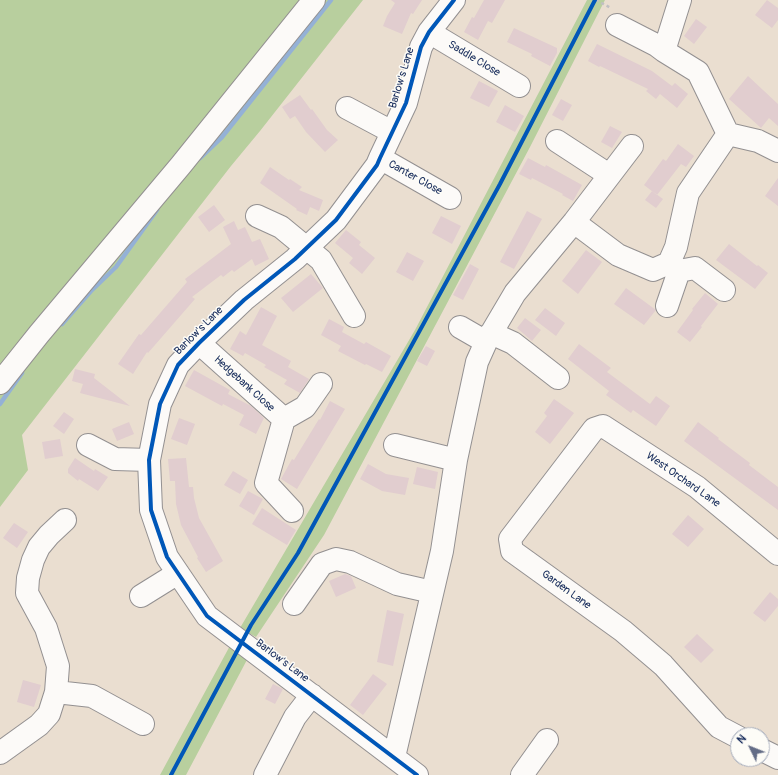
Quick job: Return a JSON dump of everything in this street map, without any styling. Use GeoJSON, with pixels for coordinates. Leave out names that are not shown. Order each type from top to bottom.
{"type":"FeatureCollection","features":[{"type":"Feature","properties":{"kind":"street"},"geometry":{"type":"LineString","coordinates":[[0,383],[39,334],[181,165],[314,0]]}},
{"type":"Feature","properties":{"kind":"street","name":"Barlow's Lane"},"geometry":{"type":"LineString","coordinates":[[417,775],[207,616],[167,557],[152,510],[149,460],[160,404],[178,364],[244,300],[295,259],[336,220],[377,165],[406,103],[421,47],[430,32],[454,0]]}},
{"type":"Feature","properties":{"kind":"street"},"geometry":{"type":"LineString","coordinates":[[664,51],[680,0]]}},
{"type":"Feature","properties":{"kind":"street"},"geometry":{"type":"LineString","coordinates":[[617,26],[656,45],[698,72],[728,134]]}},
{"type":"Feature","properties":{"kind":"street","name":"Saddle Close"},"geometry":{"type":"LineString","coordinates":[[430,32],[519,86]]}},
{"type":"Feature","properties":{"kind":"street"},"geometry":{"type":"LineString","coordinates":[[347,108],[392,132]]}},
{"type":"Feature","properties":{"kind":"street"},"geometry":{"type":"LineString","coordinates":[[728,134],[758,141],[778,151]]}},
{"type":"Feature","properties":{"kind":"street"},"geometry":{"type":"LineString","coordinates":[[667,306],[676,247],[688,193],[728,134]]}},
{"type":"Feature","properties":{"kind":"street"},"geometry":{"type":"LineString","coordinates":[[557,140],[610,175]]}},
{"type":"Feature","properties":{"kind":"street"},"geometry":{"type":"LineString","coordinates":[[394,757],[442,551],[456,460],[477,362],[488,338],[516,293],[574,222],[632,146]]}},
{"type":"Feature","properties":{"kind":"street","name":"Canter Close"},"geometry":{"type":"LineString","coordinates":[[380,158],[450,198]]}},
{"type":"Feature","properties":{"kind":"street"},"geometry":{"type":"LineString","coordinates":[[257,216],[281,227],[321,260],[354,316]]}},
{"type":"Feature","properties":{"kind":"street"},"geometry":{"type":"LineString","coordinates":[[574,222],[618,254],[653,270],[674,267],[695,268],[724,290]]}},
{"type":"Feature","properties":{"kind":"street"},"geometry":{"type":"LineString","coordinates":[[460,327],[488,338],[513,343],[558,378]]}},
{"type":"Feature","properties":{"kind":"street","name":"Hedgebank Close"},"geometry":{"type":"LineString","coordinates":[[199,343],[284,419],[266,483],[292,511]]}},
{"type":"Feature","properties":{"kind":"street"},"geometry":{"type":"LineString","coordinates":[[284,419],[305,407],[321,384]]}},
{"type":"Feature","properties":{"kind":"street","name":"West Orchard Lane"},"geometry":{"type":"LineString","coordinates":[[603,426],[697,487],[778,554]]}},
{"type":"Feature","properties":{"kind":"street","name":"Garden Lane"},"geometry":{"type":"LineString","coordinates":[[603,426],[594,428],[510,539],[512,551],[622,631],[663,665],[719,727],[730,733]]}},
{"type":"Feature","properties":{"kind":"street"},"geometry":{"type":"LineString","coordinates":[[88,445],[115,459],[149,460]]}},
{"type":"Feature","properties":{"kind":"street"},"geometry":{"type":"LineString","coordinates":[[395,445],[456,460]]}},
{"type":"Feature","properties":{"kind":"street"},"geometry":{"type":"LineString","coordinates":[[0,753],[39,725],[49,714],[56,692],[58,666],[46,628],[27,593],[28,578],[33,560],[39,548],[49,535],[65,520]]}},
{"type":"Feature","properties":{"kind":"street"},"geometry":{"type":"LineString","coordinates":[[294,604],[322,564],[336,559],[350,562],[397,584],[432,592]]}},
{"type":"Feature","properties":{"kind":"street"},"geometry":{"type":"LineString","coordinates":[[141,596],[178,573]]}},
{"type":"Feature","properties":{"kind":"street"},"geometry":{"type":"LineString","coordinates":[[56,692],[92,696],[143,724]]}},
{"type":"Feature","properties":{"kind":"street"},"geometry":{"type":"LineString","coordinates":[[265,775],[294,717],[312,694]]}},
{"type":"Feature","properties":{"kind":"street"},"geometry":{"type":"LineString","coordinates":[[522,775],[547,740]]}},
{"type":"Feature","properties":{"kind":"path"},"geometry":{"type":"LineString","coordinates":[[592,7],[595,0]]}},
{"type":"Feature","properties":{"kind":"green space"},"geometry":{"type":"Polygon","coordinates":[[[0,0],[363,0],[231,166],[22,435],[28,470],[0,507],[0,0]]]}},
{"type":"Feature","properties":{"kind":"green space"},"geometry":{"type":"Polygon","coordinates":[[[587,0],[605,0],[530,147],[324,535],[256,637],[240,628],[415,330],[587,0]]]}},
{"type":"Feature","properties":{"kind":"green space"},"geometry":{"type":"Polygon","coordinates":[[[232,642],[249,656],[186,775],[160,775],[232,642]]]}},
{"type":"Feature","properties":{"kind":"building"},"geometry":{"type":"Polygon","coordinates":[[[391,0],[422,0],[413,14],[411,13],[402,34],[383,26],[395,3],[391,0]]]}},
{"type":"Feature","properties":{"kind":"building"},"geometry":{"type":"Polygon","coordinates":[[[484,0],[505,0],[492,23],[488,21],[478,40],[464,32],[484,0]]]}},
{"type":"Feature","properties":{"kind":"building"},"geometry":{"type":"Polygon","coordinates":[[[767,0],[778,8],[778,20],[772,28],[755,15],[767,0]]]}},
{"type":"Feature","properties":{"kind":"building"},"geometry":{"type":"Polygon","coordinates":[[[696,19],[707,27],[694,44],[684,36],[696,19]]]}},
{"type":"Feature","properties":{"kind":"building"},"geometry":{"type":"Polygon","coordinates":[[[514,28],[557,48],[557,53],[550,66],[531,56],[532,54],[507,42],[514,28]]]}},
{"type":"Feature","properties":{"kind":"building"},"geometry":{"type":"Polygon","coordinates":[[[597,44],[652,71],[672,86],[675,83],[688,94],[677,108],[660,94],[656,99],[646,91],[648,89],[588,61],[597,44]]]}},
{"type":"Feature","properties":{"kind":"building"},"geometry":{"type":"Polygon","coordinates":[[[748,76],[778,104],[778,126],[769,118],[761,128],[729,99],[748,76]]]}},
{"type":"Feature","properties":{"kind":"building"},"geometry":{"type":"Polygon","coordinates":[[[479,81],[498,91],[489,107],[470,98],[479,81]]]}},
{"type":"Feature","properties":{"kind":"building"},"geometry":{"type":"Polygon","coordinates":[[[300,95],[327,130],[338,140],[325,152],[306,132],[295,116],[290,119],[282,107],[300,95]]]}},
{"type":"Feature","properties":{"kind":"building"},"geometry":{"type":"Polygon","coordinates":[[[561,99],[572,105],[563,121],[552,115],[561,99]]]}},
{"type":"Feature","properties":{"kind":"building"},"geometry":{"type":"Polygon","coordinates":[[[505,105],[524,116],[515,132],[496,122],[505,105]]]}},
{"type":"Feature","properties":{"kind":"building"},"geometry":{"type":"Polygon","coordinates":[[[610,126],[622,132],[612,148],[601,142],[610,126]]]}},
{"type":"Feature","properties":{"kind":"building"},"geometry":{"type":"Polygon","coordinates":[[[678,144],[694,156],[686,167],[681,164],[657,195],[644,185],[663,159],[666,161],[678,144]]]}},
{"type":"Feature","properties":{"kind":"building"},"geometry":{"type":"Polygon","coordinates":[[[528,158],[545,167],[546,165],[582,185],[573,201],[562,195],[563,194],[532,178],[531,180],[519,174],[528,158]]]}},
{"type":"Feature","properties":{"kind":"building"},"geometry":{"type":"Polygon","coordinates":[[[270,167],[302,187],[299,190],[323,200],[319,211],[310,207],[307,215],[296,210],[297,209],[260,183],[270,167]]]}},
{"type":"Feature","properties":{"kind":"building"},"geometry":{"type":"Polygon","coordinates":[[[778,178],[778,206],[765,196],[778,178]]]}},
{"type":"Feature","properties":{"kind":"building"},"geometry":{"type":"Polygon","coordinates":[[[652,191],[663,199],[656,208],[645,200],[652,191]]]}},
{"type":"Feature","properties":{"kind":"building"},"geometry":{"type":"Polygon","coordinates":[[[214,205],[225,220],[209,232],[198,217],[214,205]]]}},
{"type":"Feature","properties":{"kind":"building"},"geometry":{"type":"Polygon","coordinates":[[[527,211],[542,219],[514,269],[500,262],[527,211]]]}},
{"type":"Feature","properties":{"kind":"building"},"geometry":{"type":"Polygon","coordinates":[[[441,216],[461,226],[452,244],[432,233],[441,216]]]}},
{"type":"Feature","properties":{"kind":"building"},"geometry":{"type":"Polygon","coordinates":[[[234,221],[238,230],[245,227],[252,242],[260,239],[269,259],[255,266],[252,259],[234,272],[232,270],[223,277],[221,275],[192,297],[195,299],[148,353],[147,352],[133,374],[118,364],[139,334],[141,335],[187,282],[185,279],[231,244],[223,227],[234,221]]]}},
{"type":"Feature","properties":{"kind":"building"},"geometry":{"type":"Polygon","coordinates":[[[346,230],[361,242],[359,245],[375,258],[362,274],[349,263],[353,258],[335,243],[346,230]]]}},
{"type":"Feature","properties":{"kind":"building"},"geometry":{"type":"Polygon","coordinates":[[[729,244],[768,273],[755,289],[716,260],[729,244]]]}},
{"type":"Feature","properties":{"kind":"building"},"geometry":{"type":"Polygon","coordinates":[[[586,250],[602,262],[578,294],[562,281],[586,250]]]}},
{"type":"Feature","properties":{"kind":"building"},"geometry":{"type":"Polygon","coordinates":[[[407,252],[424,261],[413,281],[396,272],[407,252]]]}},
{"type":"Feature","properties":{"kind":"building"},"geometry":{"type":"Polygon","coordinates":[[[470,264],[479,269],[463,300],[453,295],[470,264]]]}},
{"type":"Feature","properties":{"kind":"building"},"geometry":{"type":"Polygon","coordinates":[[[311,274],[323,288],[293,312],[281,298],[311,274]]]}},
{"type":"Feature","properties":{"kind":"building"},"geometry":{"type":"Polygon","coordinates":[[[626,288],[656,310],[644,325],[614,304],[626,288]]]}},
{"type":"Feature","properties":{"kind":"building"},"geometry":{"type":"Polygon","coordinates":[[[705,293],[718,304],[690,342],[677,332],[693,310],[692,309],[705,293]]]}},
{"type":"Feature","properties":{"kind":"building"},"geometry":{"type":"Polygon","coordinates":[[[261,307],[277,316],[262,345],[291,361],[288,367],[309,379],[300,393],[284,384],[287,380],[264,367],[266,365],[245,353],[243,356],[230,349],[240,331],[246,335],[261,307]]]}},
{"type":"Feature","properties":{"kind":"building"},"geometry":{"type":"Polygon","coordinates":[[[545,308],[565,323],[556,336],[535,320],[545,308]]]}},
{"type":"Feature","properties":{"kind":"building"},"geometry":{"type":"Polygon","coordinates":[[[525,318],[541,330],[532,341],[517,328],[525,318]]]}},
{"type":"Feature","properties":{"kind":"building"},"geometry":{"type":"Polygon","coordinates":[[[329,319],[344,327],[342,332],[364,344],[366,342],[391,356],[382,372],[338,351],[341,346],[321,335],[329,319]]]}},
{"type":"Feature","properties":{"kind":"building"},"geometry":{"type":"Polygon","coordinates":[[[579,344],[611,368],[607,372],[650,404],[656,396],[670,406],[656,426],[633,410],[631,413],[606,395],[609,391],[568,359],[579,344]]]}},
{"type":"Feature","properties":{"kind":"building"},"geometry":{"type":"Polygon","coordinates":[[[426,346],[435,351],[427,366],[417,361],[426,346]]]}},
{"type":"Feature","properties":{"kind":"building"},"geometry":{"type":"Polygon","coordinates":[[[75,369],[95,374],[94,378],[130,406],[80,393],[83,384],[72,381],[75,369]]]}},
{"type":"Feature","properties":{"kind":"building"},"geometry":{"type":"Polygon","coordinates":[[[194,370],[230,390],[228,394],[251,406],[264,418],[256,434],[239,425],[244,415],[223,404],[222,406],[185,386],[194,370]]]}},
{"type":"Feature","properties":{"kind":"building"},"geometry":{"type":"Polygon","coordinates":[[[554,399],[574,413],[550,444],[535,432],[547,416],[544,413],[554,399]]]}},
{"type":"Feature","properties":{"kind":"building"},"geometry":{"type":"Polygon","coordinates":[[[330,401],[345,409],[297,489],[281,479],[292,459],[294,460],[319,419],[320,420],[330,401]]]}},
{"type":"Feature","properties":{"kind":"building"},"geometry":{"type":"Polygon","coordinates":[[[64,412],[74,419],[64,434],[53,426],[64,412]]]}},
{"type":"Feature","properties":{"kind":"building"},"geometry":{"type":"Polygon","coordinates":[[[179,418],[195,424],[187,445],[171,439],[179,418]]]}},
{"type":"Feature","properties":{"kind":"building"},"geometry":{"type":"Polygon","coordinates":[[[129,422],[134,434],[117,441],[112,429],[129,422]]]}},
{"type":"Feature","properties":{"kind":"building"},"geometry":{"type":"Polygon","coordinates":[[[698,422],[750,463],[749,465],[778,487],[778,510],[684,441],[698,422]]]}},
{"type":"Feature","properties":{"kind":"building"},"geometry":{"type":"Polygon","coordinates":[[[60,439],[63,456],[45,459],[42,442],[60,439]]]}},
{"type":"Feature","properties":{"kind":"building"},"geometry":{"type":"Polygon","coordinates":[[[75,458],[94,471],[95,469],[108,477],[98,491],[79,479],[78,481],[68,473],[68,469],[75,458]]]}},
{"type":"Feature","properties":{"kind":"building"},"geometry":{"type":"Polygon","coordinates":[[[186,458],[189,487],[193,487],[199,518],[223,561],[206,572],[197,558],[198,557],[181,525],[176,504],[175,481],[170,481],[168,459],[186,458]]]}},
{"type":"Feature","properties":{"kind":"building"},"geometry":{"type":"Polygon","coordinates":[[[368,464],[386,474],[409,478],[405,495],[382,491],[360,479],[368,464]]]}},
{"type":"Feature","properties":{"kind":"building"},"geometry":{"type":"Polygon","coordinates":[[[417,467],[438,472],[435,489],[413,484],[417,467]]]}},
{"type":"Feature","properties":{"kind":"building"},"geometry":{"type":"Polygon","coordinates":[[[233,471],[248,480],[240,494],[224,485],[233,471]]]}},
{"type":"Feature","properties":{"kind":"building"},"geometry":{"type":"Polygon","coordinates":[[[248,491],[263,499],[254,515],[239,506],[248,491]]]}},
{"type":"Feature","properties":{"kind":"building"},"geometry":{"type":"Polygon","coordinates":[[[262,508],[296,530],[287,545],[252,524],[262,508]]]}},
{"type":"Feature","properties":{"kind":"building"},"geometry":{"type":"Polygon","coordinates":[[[688,515],[704,529],[688,547],[672,534],[688,515]]]}},
{"type":"Feature","properties":{"kind":"building"},"geometry":{"type":"Polygon","coordinates":[[[14,523],[28,532],[17,548],[3,538],[14,523]]]}},
{"type":"Feature","properties":{"kind":"building"},"geometry":{"type":"Polygon","coordinates":[[[345,574],[351,576],[356,588],[336,597],[329,581],[345,574]]]}},
{"type":"Feature","properties":{"kind":"building"},"geometry":{"type":"Polygon","coordinates":[[[770,592],[778,599],[778,606],[765,622],[753,613],[770,592]]]}},
{"type":"Feature","properties":{"kind":"building"},"geometry":{"type":"Polygon","coordinates":[[[387,610],[404,614],[393,666],[377,662],[387,610]]]}},
{"type":"Feature","properties":{"kind":"building"},"geometry":{"type":"Polygon","coordinates":[[[697,634],[714,650],[701,663],[684,647],[697,634]]]}},
{"type":"Feature","properties":{"kind":"building"},"geometry":{"type":"Polygon","coordinates":[[[373,674],[387,684],[363,715],[350,705],[373,674]]]}},
{"type":"Feature","properties":{"kind":"building"},"geometry":{"type":"Polygon","coordinates":[[[23,680],[41,685],[34,707],[17,702],[23,680]]]}},
{"type":"Feature","properties":{"kind":"building"},"geometry":{"type":"Polygon","coordinates":[[[273,684],[283,689],[275,704],[265,699],[273,684]]]}},
{"type":"Feature","properties":{"kind":"waterway"},"geometry":{"type":"LineString","coordinates":[[200,158],[222,137],[331,0]]}},
{"type":"Feature","properties":{"kind":"waterway"},"geometry":{"type":"LineString","coordinates":[[62,324],[91,291],[116,267],[157,210]]}},
{"type":"Feature","properties":{"kind":"waterway"},"geometry":{"type":"LineString","coordinates":[[0,404],[22,373]]}},
{"type":"Feature","properties":{"kind":"cycle path"},"geometry":{"type":"LineString","coordinates":[[417,775],[207,616],[167,557],[151,510],[149,460],[160,404],[178,365],[244,300],[295,259],[336,220],[377,165],[406,103],[421,47],[429,32],[454,0]]}},
{"type":"Feature","properties":{"kind":"cycle path"},"geometry":{"type":"LineString","coordinates":[[171,775],[251,625],[298,553],[500,184],[595,0]]}}]}
